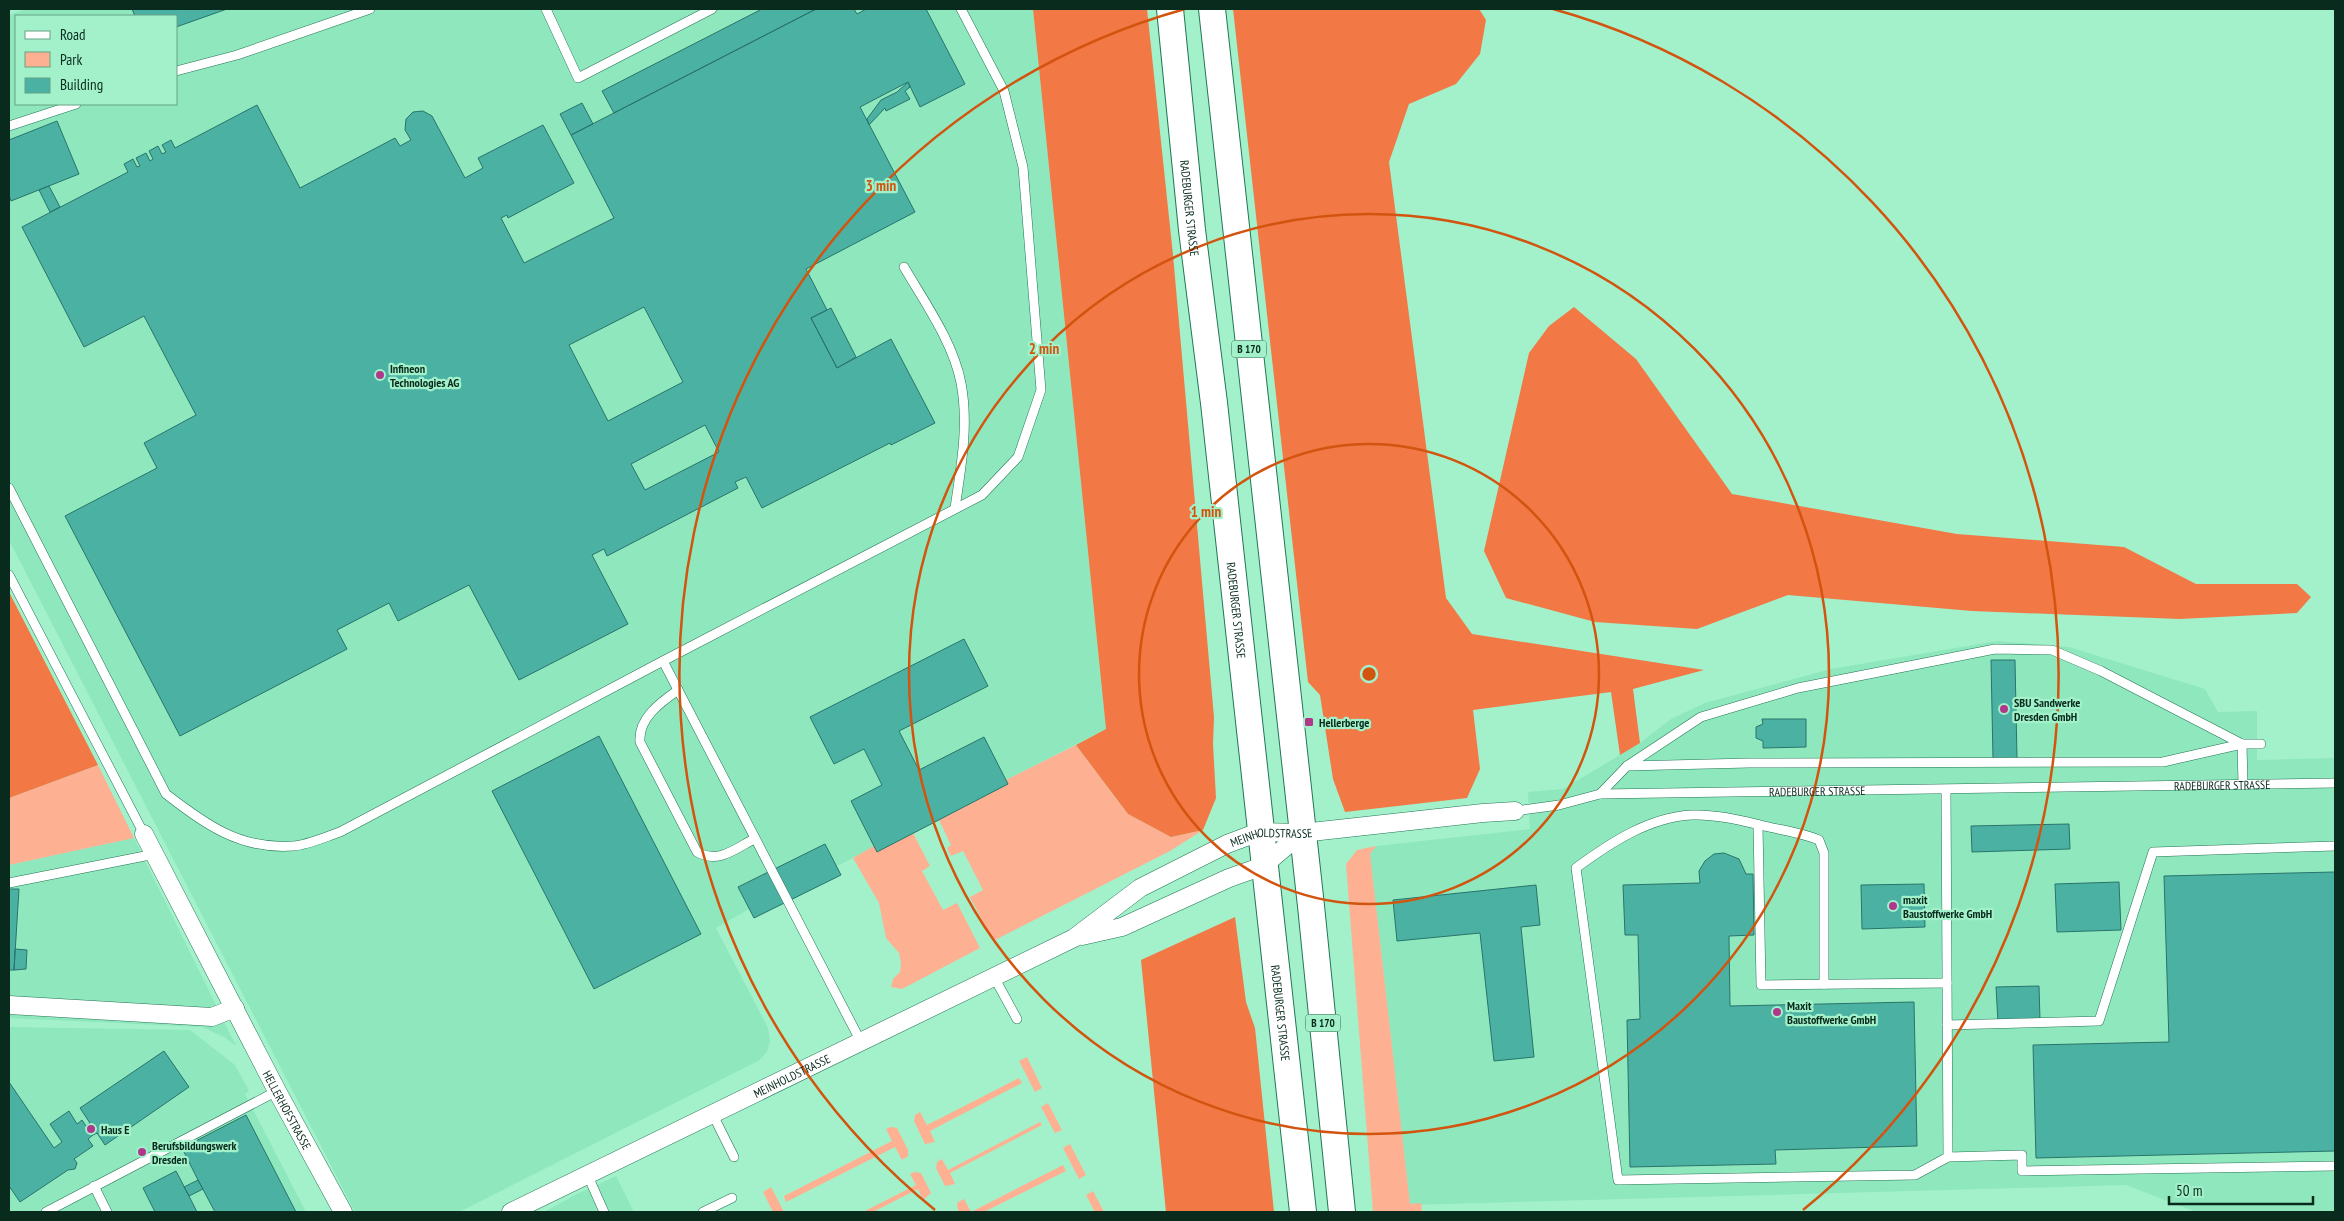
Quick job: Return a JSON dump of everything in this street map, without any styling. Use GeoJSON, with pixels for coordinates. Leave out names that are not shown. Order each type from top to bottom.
{"type":"FeatureCollection","features":[{"type":"Feature","properties":{"kind":"main road","name":"RADEBURGER STRASSE"},"geometry":{"type":"LineString","coordinates":[[1170,9],[1192,230],[1214,403],[1259,832],[1302,1212]]}},
{"type":"Feature","properties":{"kind":"main road","name":"B 170"},"geometry":{"type":"LineString","coordinates":[[1212,9],[1342,1212]]}},
{"type":"Feature","properties":{"kind":"street","name":"RADEBURGER STRASSE"},"geometry":{"type":"LineString","coordinates":[[1302,833],[1515,811]]}},
{"type":"Feature","properties":{"kind":"street","name":"MEINHOLDSTRASSE"},"geometry":{"type":"LineString","coordinates":[[511,1212],[713,1116],[1074,938],[1140,888],[1227,844],[1259,832],[1302,833]]}},
{"type":"Feature","properties":{"kind":"street","name":"MEINHOLDSTRASSE"},"geometry":{"type":"LineString","coordinates":[[1074,938],[1122,927],[1229,878],[1263,866],[1302,833]]}},
{"type":"Feature","properties":{"kind":"street","name":"HELLERHOFSTRASSE"},"geometry":{"type":"LineString","coordinates":[[144,834],[277,1090],[343,1212]]}},
{"type":"Feature","properties":{"kind":"street"},"geometry":{"type":"LineString","coordinates":[[9,1005],[212,1017],[235,1008]]}},
{"type":"Feature","properties":{"kind":"lane"},"geometry":{"type":"LineString","coordinates":[[178,70],[236,54],[370,9]]}},
{"type":"Feature","properties":{"kind":"lane"},"geometry":{"type":"LineString","coordinates":[[546,9],[578,78],[712,9]]}},
{"type":"Feature","properties":{"kind":"lane"},"geometry":{"type":"LineString","coordinates":[[9,488],[166,794],[205,824],[253,845],[294,846],[340,832],[982,495],[1018,457],[1042,390],[1023,168],[1004,91],[962,9]]}},
{"type":"Feature","properties":{"kind":"lane"},"geometry":{"type":"LineString","coordinates":[[9,126],[73,105]]}},
{"type":"Feature","properties":{"kind":"lane"},"geometry":{"type":"LineString","coordinates":[[904,267],[946,341],[961,383],[964,439],[956,508]]}},
{"type":"Feature","properties":{"kind":"lane"},"geometry":{"type":"LineString","coordinates":[[9,575],[144,834]]}},
{"type":"Feature","properties":{"kind":"lane"},"geometry":{"type":"LineString","coordinates":[[1600,794],[1627,766],[1700,717],[1798,688],[1995,649],[2052,650],[2101,671],[2242,744]]}},
{"type":"Feature","properties":{"kind":"lane"},"geometry":{"type":"LineString","coordinates":[[663,661],[861,1042]]}},
{"type":"Feature","properties":{"kind":"lane"},"geometry":{"type":"LineString","coordinates":[[678,690],[656,705],[639,736],[658,780],[697,852],[706,858],[719,857],[754,839]]}},
{"type":"Feature","properties":{"kind":"lane"},"geometry":{"type":"LineString","coordinates":[[1627,766],[1759,763],[2163,762],[2242,744],[2261,744]]}},
{"type":"Feature","properties":{"kind":"lane"},"geometry":{"type":"LineString","coordinates":[[2242,744],[2243,785]]}},
{"type":"Feature","properties":{"kind":"lane","name":"RADEBURGER STRASSE"},"geometry":{"type":"LineString","coordinates":[[1515,811],[1559,805],[1600,794],[2335,783]]}},
{"type":"Feature","properties":{"kind":"lane"},"geometry":{"type":"LineString","coordinates":[[1946,790],[1948,1157]]}},
{"type":"Feature","properties":{"kind":"lane"},"geometry":{"type":"LineString","coordinates":[[1824,984],[1824,852],[1819,840],[1803,834],[1738,820],[1692,815],[1652,823],[1609,843],[1576,868],[1618,1180],[1915,1175],[1948,1157],[2022,1155],[2022,1171],[2335,1166]]}},
{"type":"Feature","properties":{"kind":"lane"},"geometry":{"type":"LineString","coordinates":[[1758,825],[1761,985],[1947,983]]}},
{"type":"Feature","properties":{"kind":"lane"},"geometry":{"type":"LineString","coordinates":[[1947,1025],[2100,1021],[2154,852],[2335,846]]}},
{"type":"Feature","properties":{"kind":"lane"},"geometry":{"type":"LineString","coordinates":[[9,883],[155,854]]}},
{"type":"Feature","properties":{"kind":"lane"},"geometry":{"type":"LineString","coordinates":[[994,977],[1017,1019]]}},
{"type":"Feature","properties":{"kind":"lane"},"geometry":{"type":"LineString","coordinates":[[46,1212],[277,1090]]}},
{"type":"Feature","properties":{"kind":"lane"},"geometry":{"type":"LineString","coordinates":[[713,1116],[734,1157]]}},
{"type":"Feature","properties":{"kind":"lane"},"geometry":{"type":"LineString","coordinates":[[588,1176],[604,1212]]}},
{"type":"Feature","properties":{"kind":"lane"},"geometry":{"type":"LineString","coordinates":[[94,1186],[107,1212]]}},
{"type":"Feature","properties":{"kind":"lane"},"geometry":{"type":"LineString","coordinates":[[703,1212],[732,1198]]}},
{"type":"Feature","properties":{"kind":"shaded area"},"geometry":{"type":"Polygon","coordinates":[[[27,9],[1033,9],[1106,729],[1006,780],[1008,784],[877,852],[874,847],[837,866],[841,875],[754,918],[749,909],[716,928],[768,1028],[770,1041],[767,1052],[758,1061],[459,1212],[355,1212],[9,540],[9,15],[27,9]]]}},
{"type":"Feature","properties":{"kind":"shaded area"},"geometry":{"type":"Polygon","coordinates":[[[1033,9],[1147,9],[1173,255],[1214,717],[1213,744],[1216,798],[1203,830],[1171,837],[1128,814],[1076,745],[1106,729],[1033,9]]]}},
{"type":"Feature","properties":{"kind":"shaded area"},"geometry":{"type":"Polygon","coordinates":[[[1233,9],[1479,9],[1486,20],[1480,54],[1456,84],[1409,104],[1389,162],[1446,598],[1472,634],[1704,670],[1633,689],[1640,743],[1620,755],[1611,692],[1473,710],[1480,769],[1467,798],[1345,812],[1333,779],[1320,695],[1308,682],[1233,9]]]}},
{"type":"Feature","properties":{"kind":"shaded area"},"geometry":{"type":"Polygon","coordinates":[[[1574,307],[1636,359],[1732,494],[1957,534],[2124,547],[2196,584],[2297,584],[2311,597],[2297,613],[2180,619],[1972,611],[1788,595],[1697,629],[1595,622],[1506,598],[1484,551],[1529,353],[1549,326],[1574,307]]]}},
{"type":"Feature","properties":{"kind":"shaded area"},"geometry":{"type":"Polygon","coordinates":[[[9,592],[98,765],[9,798],[9,592]]]}},
{"type":"Feature","properties":{"kind":"shaded area"},"geometry":{"type":"Polygon","coordinates":[[[1997,641],[2069,647],[2205,689],[2218,712],[2257,711],[2257,760],[2335,758],[2335,1212],[2196,1212],[2126,1185],[1410,1205],[1370,854],[1376,846],[1530,829],[1528,792],[1563,789],[1640,743],[1671,719],[1705,703],[1831,669],[1997,641]]]}},
{"type":"Feature","properties":{"kind":"shaded area"},"geometry":{"type":"Polygon","coordinates":[[[134,838],[236,1046],[224,1037],[202,1027],[9,1018],[9,865],[134,838]]]}},
{"type":"Feature","properties":{"kind":"shaded area"},"geometry":{"type":"Polygon","coordinates":[[[1235,917],[1246,1002],[1255,1028],[1274,1212],[1166,1212],[1141,960],[1235,917]]]}},
{"type":"Feature","properties":{"kind":"shaded area","name":"Berufsbildungswerk Dresden"},"geometry":{"type":"Polygon","coordinates":[[[9,1027],[190,1030],[235,1065],[249,1091],[245,1094],[306,1212],[10,1212],[9,1027]]]}},
{"type":"Feature","properties":{"kind":"shaded area"},"geometry":{"type":"Polygon","coordinates":[[[616,1176],[634,1212],[544,1212],[575,1195],[616,1176]]]}},
{"type":"Feature","properties":{"kind":"green space"},"geometry":{"type":"Polygon","coordinates":[[[1076,745],[1128,814],[1171,837],[1203,830],[1170,851],[993,941],[970,897],[983,890],[963,851],[951,856],[947,848],[951,845],[939,820],[1008,784],[1006,780],[1076,745]]]}},
{"type":"Feature","properties":{"kind":"green space"},"geometry":{"type":"Polygon","coordinates":[[[98,765],[134,838],[9,865],[9,798],[98,765]]]}},
{"type":"Feature","properties":{"kind":"green space"},"geometry":{"type":"Polygon","coordinates":[[[913,833],[930,866],[922,871],[943,910],[957,903],[980,948],[902,989],[891,987],[893,979],[900,972],[899,953],[886,938],[879,903],[853,858],[874,846],[877,851],[913,833]]]}},
{"type":"Feature","properties":{"kind":"green space"},"geometry":{"type":"Polygon","coordinates":[[[1376,846],[1370,854],[1410,1204],[1421,1203],[1422,1212],[1373,1212],[1346,864],[1357,850],[1376,846]]]}},
{"type":"Feature","properties":{"kind":"green space"},"geometry":{"type":"Polygon","coordinates":[[[1027,1057],[1042,1088],[1035,1092],[1019,1061],[1027,1057]]]}},
{"type":"Feature","properties":{"kind":"green space"},"geometry":{"type":"Polygon","coordinates":[[[1019,1078],[1022,1083],[930,1131],[935,1142],[925,1144],[914,1121],[915,1115],[920,1112],[927,1125],[1019,1078]]]}},
{"type":"Feature","properties":{"kind":"green space"},"geometry":{"type":"Polygon","coordinates":[[[1048,1103],[1062,1130],[1055,1133],[1041,1107],[1048,1103]]]}},
{"type":"Feature","properties":{"kind":"green space"},"geometry":{"type":"Polygon","coordinates":[[[1040,1122],[1042,1125],[950,1173],[955,1184],[945,1186],[936,1168],[937,1162],[942,1159],[948,1170],[1040,1122]]]}},
{"type":"Feature","properties":{"kind":"green space"},"geometry":{"type":"Polygon","coordinates":[[[890,1127],[897,1128],[908,1150],[908,1156],[902,1160],[895,1147],[786,1202],[784,1196],[892,1141],[886,1129],[890,1127]]]}},
{"type":"Feature","properties":{"kind":"green space"},"geometry":{"type":"Polygon","coordinates":[[[1070,1144],[1086,1175],[1079,1179],[1063,1148],[1070,1144]]]}},
{"type":"Feature","properties":{"kind":"green space"},"geometry":{"type":"Polygon","coordinates":[[[1063,1165],[1066,1171],[984,1212],[971,1212],[1063,1165]]]}},
{"type":"Feature","properties":{"kind":"green space"},"geometry":{"type":"Polygon","coordinates":[[[914,1172],[921,1173],[931,1193],[923,1200],[918,1189],[873,1212],[863,1212],[916,1185],[910,1174],[914,1172]]]}},
{"type":"Feature","properties":{"kind":"green space"},"geometry":{"type":"Polygon","coordinates":[[[771,1187],[784,1212],[773,1212],[763,1192],[771,1187]]]}},
{"type":"Feature","properties":{"kind":"green space"},"geometry":{"type":"Polygon","coordinates":[[[1093,1191],[1104,1212],[1095,1212],[1086,1195],[1093,1191]]]}},
{"type":"Feature","properties":{"kind":"green space"},"geometry":{"type":"Polygon","coordinates":[[[964,1199],[971,1212],[959,1212],[958,1202],[964,1199]]]}},
{"type":"Feature","properties":{"kind":"building"},"geometry":{"type":"Polygon","coordinates":[[[132,9],[227,9],[178,26],[178,15],[135,15],[132,9]]]}},
{"type":"Feature","properties":{"kind":"building"},"geometry":{"type":"Polygon","coordinates":[[[762,9],[816,9],[614,113],[602,91],[762,9]]]}},
{"type":"Feature","properties":{"kind":"building","name":"Infineon Technologies AG"},"geometry":{"type":"Polygon","coordinates":[[[816,9],[854,9],[857,14],[866,9],[926,9],[965,84],[920,107],[908,82],[860,107],[915,212],[806,269],[827,310],[811,318],[837,368],[891,339],[935,423],[891,445],[890,443],[762,508],[746,477],[735,482],[738,488],[607,556],[604,549],[592,555],[628,624],[519,680],[469,585],[398,621],[389,603],[337,630],[347,649],[180,736],[65,516],[157,468],[144,443],[196,415],[144,316],[84,347],[22,227],[128,172],[124,164],[133,159],[137,167],[140,166],[136,158],[146,153],[150,161],[153,159],[149,151],[158,146],[162,154],[166,152],[162,145],[171,140],[175,148],[257,105],[300,188],[395,138],[400,146],[411,140],[405,130],[406,119],[413,112],[423,111],[432,116],[465,178],[483,168],[478,158],[543,125],[574,183],[508,218],[507,215],[501,218],[524,263],[614,218],[571,135],[816,9]],[[644,307],[569,345],[608,421],[683,382],[644,307]],[[705,425],[631,464],[645,490],[719,452],[705,425]]]}},
{"type":"Feature","properties":{"kind":"building"},"geometry":{"type":"Polygon","coordinates":[[[908,82],[910,87],[905,91],[910,99],[886,111],[885,108],[869,125],[867,119],[881,100],[897,92],[908,82]]]}},
{"type":"Feature","properties":{"kind":"building"},"geometry":{"type":"Polygon","coordinates":[[[582,103],[593,124],[571,135],[560,114],[582,103]]]}},
{"type":"Feature","properties":{"kind":"building"},"geometry":{"type":"Polygon","coordinates":[[[57,121],[79,174],[11,201],[9,195],[9,140],[57,121]]]}},
{"type":"Feature","properties":{"kind":"building"},"geometry":{"type":"Polygon","coordinates":[[[49,186],[60,207],[50,212],[39,190],[49,186]]]}},
{"type":"Feature","properties":{"kind":"building"},"geometry":{"type":"Polygon","coordinates":[[[831,308],[856,357],[837,368],[811,318],[831,308]]]}},
{"type":"Feature","properties":{"kind":"building"},"geometry":{"type":"Polygon","coordinates":[[[964,639],[988,686],[899,731],[919,770],[984,737],[1008,784],[877,852],[851,801],[882,785],[864,749],[834,764],[810,717],[964,639]]]}},
{"type":"Feature","properties":{"kind":"building","name":"SBU Sandwerke Dresden GmbH"},"geometry":{"type":"Polygon","coordinates":[[[1991,660],[2015,660],[2017,759],[1993,759],[1991,660]]]}},
{"type":"Feature","properties":{"kind":"building"},"geometry":{"type":"Polygon","coordinates":[[[1762,719],[1806,719],[1806,747],[1763,748],[1763,741],[1756,738],[1756,727],[1763,724],[1762,719]]]}},
{"type":"Feature","properties":{"kind":"building"},"geometry":{"type":"Polygon","coordinates":[[[599,736],[701,934],[594,989],[492,791],[599,736]]]}},
{"type":"Feature","properties":{"kind":"building"},"geometry":{"type":"Polygon","coordinates":[[[2069,824],[2070,849],[1972,852],[1971,826],[2069,824]]]}},
{"type":"Feature","properties":{"kind":"building"},"geometry":{"type":"Polygon","coordinates":[[[825,844],[841,875],[754,918],[738,887],[825,844]]]}},
{"type":"Feature","properties":{"kind":"building","name":"Maxit Baustoffwerke GmbH"},"geometry":{"type":"Polygon","coordinates":[[[1724,853],[1739,859],[1746,874],[1753,874],[1754,935],[1729,936],[1730,1006],[1914,1002],[1917,1146],[1775,1150],[1776,1164],[1630,1167],[1627,1020],[1640,1019],[1638,935],[1625,935],[1623,885],[1700,883],[1699,871],[1705,861],[1714,854],[1724,853]]]}},
{"type":"Feature","properties":{"kind":"building"},"geometry":{"type":"Polygon","coordinates":[[[2335,872],[2335,1151],[2036,1158],[2033,1045],[2169,1042],[2164,876],[2335,872]]]}},
{"type":"Feature","properties":{"kind":"building"},"geometry":{"type":"Polygon","coordinates":[[[2119,882],[2121,930],[2057,932],[2055,884],[2119,882]]]}},
{"type":"Feature","properties":{"kind":"building","name":"maxit Baustoffwerke GmbH"},"geometry":{"type":"Polygon","coordinates":[[[1924,884],[1925,927],[1862,929],[1861,885],[1924,884]]]}},
{"type":"Feature","properties":{"kind":"building"},"geometry":{"type":"Polygon","coordinates":[[[1536,885],[1540,925],[1521,927],[1534,1057],[1494,1061],[1480,933],[1397,941],[1393,900],[1536,885]]]}},
{"type":"Feature","properties":{"kind":"building"},"geometry":{"type":"Polygon","coordinates":[[[9,889],[19,889],[14,970],[9,970],[9,889]]]}},
{"type":"Feature","properties":{"kind":"building"},"geometry":{"type":"Polygon","coordinates":[[[15,949],[27,950],[26,969],[14,970],[15,949]]]}},
{"type":"Feature","properties":{"kind":"building"},"geometry":{"type":"Polygon","coordinates":[[[2039,986],[2040,1020],[1998,1022],[1996,987],[2039,986]]]}},
{"type":"Feature","properties":{"kind":"building","name":"Haus E"},"geometry":{"type":"Polygon","coordinates":[[[164,1051],[189,1087],[105,1145],[97,1133],[93,1135],[88,1139],[93,1146],[74,1159],[77,1163],[75,1169],[68,1170],[20,1202],[9,1186],[9,1082],[54,1148],[62,1142],[50,1124],[69,1111],[77,1124],[82,1120],[86,1126],[90,1123],[80,1108],[164,1051]]]}},
{"type":"Feature","properties":{"kind":"building"},"geometry":{"type":"Polygon","coordinates":[[[246,1115],[296,1212],[215,1212],[198,1180],[182,1148],[246,1115]]]}},
{"type":"Feature","properties":{"kind":"building"},"geometry":{"type":"Polygon","coordinates":[[[176,1171],[197,1212],[155,1212],[143,1188],[176,1171]]]}},
{"type":"Feature","properties":{"kind":"building"},"geometry":{"type":"Polygon","coordinates":[[[198,1180],[203,1189],[189,1196],[184,1187],[198,1180]]]}},
{"type":"Feature","properties":{"kind":"place","name":"Infineon Technologies AG"},"geometry":{"type":"Point","coordinates":[380,375]}},
{"type":"Feature","properties":{"kind":"place","name":"SBU Sandwerke Dresden GmbH"},"geometry":{"type":"Point","coordinates":[2004,709]}},
{"type":"Feature","properties":{"kind":"place","name":"Hellerberge"},"geometry":{"type":"Point","coordinates":[1309,722]}},
{"type":"Feature","properties":{"kind":"place","name":"maxit Baustoffwerke GmbH"},"geometry":{"type":"Point","coordinates":[1893,906]}},
{"type":"Feature","properties":{"kind":"place","name":"Maxit Baustoffwerke GmbH"},"geometry":{"type":"Point","coordinates":[1777,1012]}},
{"type":"Feature","properties":{"kind":"place","name":"Haus E"},"geometry":{"type":"Point","coordinates":[91,1129]}},
{"type":"Feature","properties":{"kind":"place","name":"Berufsbildungswerk Dresden"},"geometry":{"type":"Point","coordinates":[142,1152]}}]}
